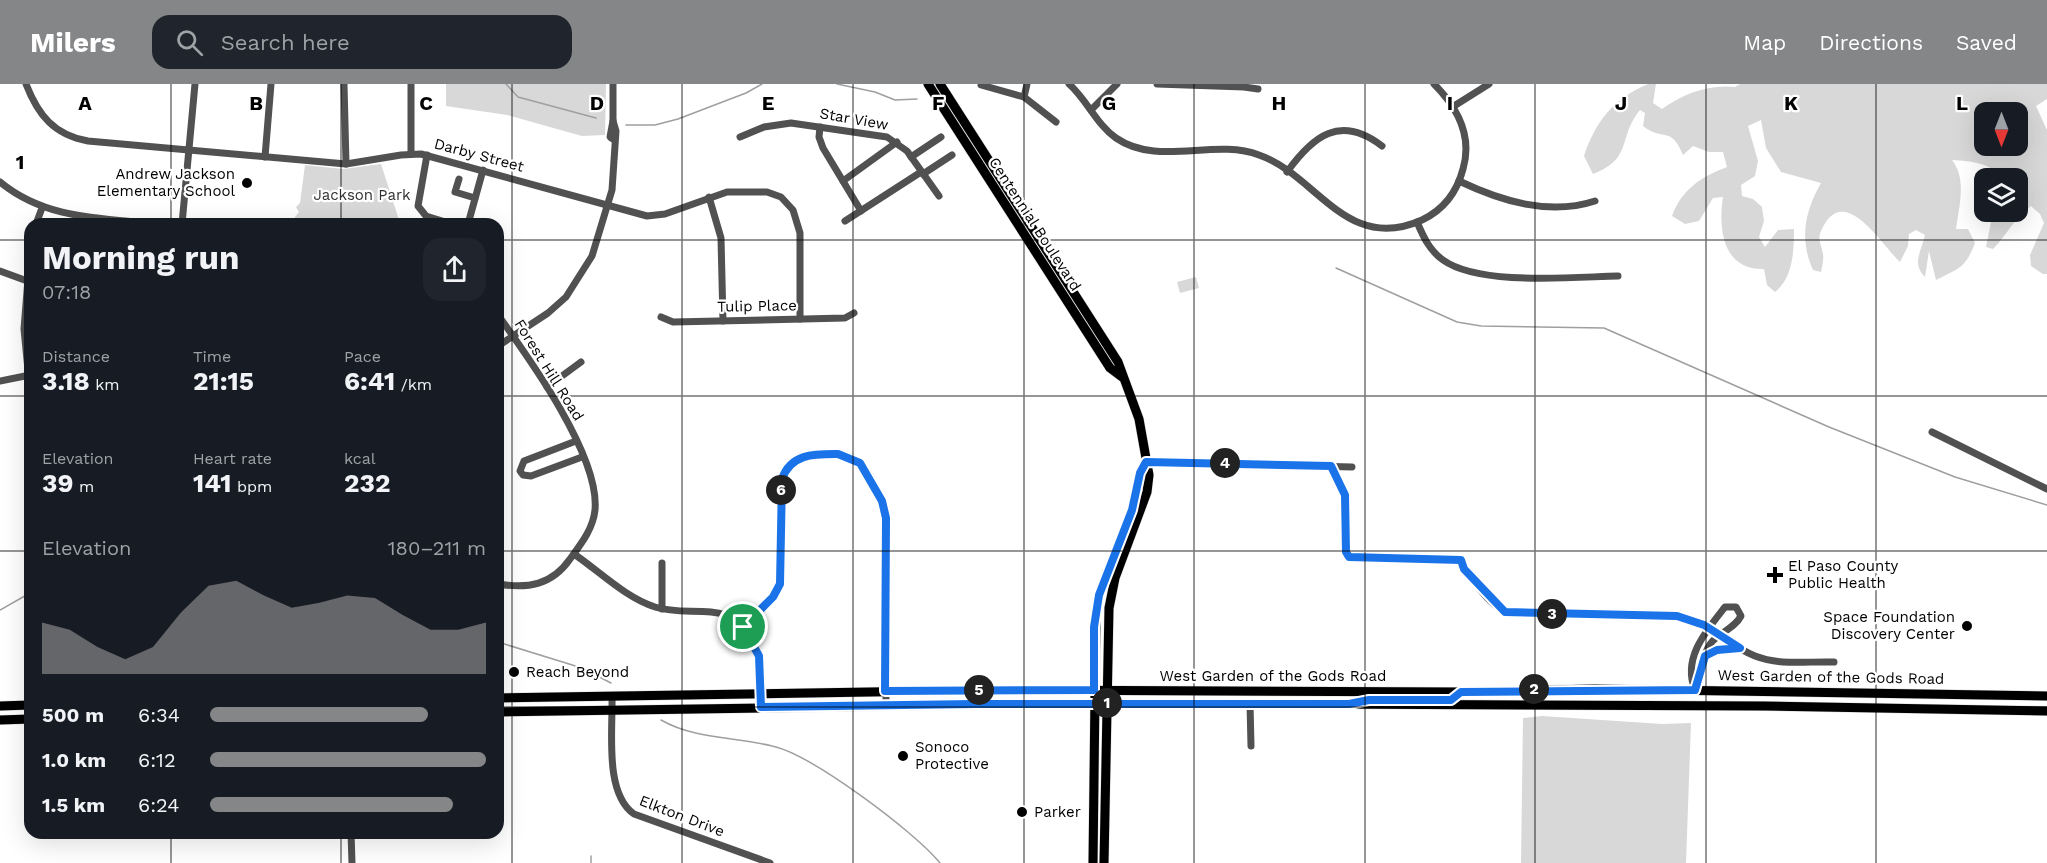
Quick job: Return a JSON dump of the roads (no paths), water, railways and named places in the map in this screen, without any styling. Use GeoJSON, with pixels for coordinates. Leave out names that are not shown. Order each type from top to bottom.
{"type":"FeatureCollection","features":[{"type":"Feature","properties":{"kind":"main road","name":"Centennial Boulevard"},"geometry":{"type":"LineString","coordinates":[[934,87],[948,96],[1118,362],[1139,419],[1149,475],[1144,502],[1120,564],[1110,600],[1104,863]]}},
{"type":"Feature","properties":{"kind":"main road","name":"Centennial Boulevard"},"geometry":{"type":"LineString","coordinates":[[934,87],[953,127],[1110,368],[1122,377]]}},
{"type":"Feature","properties":{"kind":"main road","name":"Centennial Boulevard"},"geometry":{"type":"LineString","coordinates":[[1093,863],[1094,627],[1099,595],[1132,510],[1140,473],[1146,462]]}},
{"type":"Feature","properties":{"kind":"main road","name":"West Garden of the Gods Road"},"geometry":{"type":"LineString","coordinates":[[504,698],[1094,690],[1461,692],[1695,690],[2047,696]]}},
{"type":"Feature","properties":{"kind":"main road"},"geometry":{"type":"LineString","coordinates":[[1349,704],[1369,700],[1451,700],[1461,692]]}},
{"type":"Feature","properties":{"kind":"main road","name":"West Garden of the Gods Road"},"geometry":{"type":"LineString","coordinates":[[504,712],[1094,703],[1764,706],[2047,711]]}},
{"type":"Feature","properties":{"kind":"main road"},"geometry":{"type":"LineString","coordinates":[[0,706],[24,705]]}},
{"type":"Feature","properties":{"kind":"main road"},"geometry":{"type":"LineString","coordinates":[[0,720],[24,719]]}},
{"type":"Feature","properties":{"kind":"street","name":"Darby Street"},"geometry":{"type":"LineString","coordinates":[[26,84],[41,115],[66,135],[88,141],[346,164],[411,154],[427,155],[643,216],[653,216],[728,192],[767,192],[781,197],[793,210],[800,233],[800,319]]}},
{"type":"Feature","properties":{"kind":"street"},"geometry":{"type":"LineString","coordinates":[[183,218],[195,84]]}},
{"type":"Feature","properties":{"kind":"street"},"geometry":{"type":"LineString","coordinates":[[265,157],[270,84]]}},
{"type":"Feature","properties":{"kind":"street"},"geometry":{"type":"LineString","coordinates":[[344,84],[346,164]]}},
{"type":"Feature","properties":{"kind":"street"},"geometry":{"type":"LineString","coordinates":[[411,84],[411,154]]}},
{"type":"Feature","properties":{"kind":"street"},"geometry":{"type":"LineString","coordinates":[[504,342],[548,312],[575,285],[592,256],[608,205],[613,180],[613,139],[616,126],[613,121],[613,84]]}},
{"type":"Feature","properties":{"kind":"street"},"geometry":{"type":"LineString","coordinates":[[1024,96],[1027,84]]}},
{"type":"Feature","properties":{"kind":"street"},"geometry":{"type":"LineString","coordinates":[[1069,84],[1114,137],[1134,147],[1155,151],[1250,152],[1266,158],[1336,210],[1361,224],[1387,228],[1417,222],[1444,205],[1459,181],[1467,147],[1462,121],[1454,106],[1434,84]]}},
{"type":"Feature","properties":{"kind":"street"},"geometry":{"type":"LineString","coordinates":[[1091,110],[1117,84]]}},
{"type":"Feature","properties":{"kind":"street"},"geometry":{"type":"LineString","coordinates":[[1157,84],[1258,89]]}},
{"type":"Feature","properties":{"kind":"street"},"geometry":{"type":"LineString","coordinates":[[1454,106],[1489,84]]}},
{"type":"Feature","properties":{"kind":"street"},"geometry":{"type":"LineString","coordinates":[[981,85],[1024,96],[1056,122]]}},
{"type":"Feature","properties":{"kind":"street","name":"Star View"},"geometry":{"type":"LineString","coordinates":[[740,137],[776,124],[791,123],[887,137],[897,142],[911,157],[939,196]]}},
{"type":"Feature","properties":{"kind":"street"},"geometry":{"type":"LineString","coordinates":[[820,127],[820,142],[861,211]]}},
{"type":"Feature","properties":{"kind":"street"},"geometry":{"type":"LineString","coordinates":[[1287,172],[1306,148],[1326,134],[1344,130],[1361,133],[1382,146]]}},
{"type":"Feature","properties":{"kind":"street"},"geometry":{"type":"LineString","coordinates":[[911,157],[940,137]]}},
{"type":"Feature","properties":{"kind":"street"},"geometry":{"type":"LineString","coordinates":[[843,181],[897,142]]}},
{"type":"Feature","properties":{"kind":"street"},"geometry":{"type":"LineString","coordinates":[[427,155],[418,206],[426,216],[432,218]]}},
{"type":"Feature","properties":{"kind":"street"},"geometry":{"type":"LineString","coordinates":[[845,221],[952,155]]}},
{"type":"Feature","properties":{"kind":"street"},"geometry":{"type":"LineString","coordinates":[[470,218],[483,170]]}},
{"type":"Feature","properties":{"kind":"street"},"geometry":{"type":"LineString","coordinates":[[531,183],[534,174]]}},
{"type":"Feature","properties":{"kind":"street"},"geometry":{"type":"LineString","coordinates":[[459,179],[455,192],[475,198]]}},
{"type":"Feature","properties":{"kind":"street"},"geometry":{"type":"LineString","coordinates":[[1459,181],[1490,196],[1513,202],[1567,207],[1595,201]]}},
{"type":"Feature","properties":{"kind":"street"},"geometry":{"type":"LineString","coordinates":[[0,182],[42,208],[68,215],[98,218]]}},
{"type":"Feature","properties":{"kind":"street"},"geometry":{"type":"LineString","coordinates":[[710,197],[721,238],[723,321]]}},
{"type":"Feature","properties":{"kind":"street"},"geometry":{"type":"LineString","coordinates":[[38,218],[42,208]]}},
{"type":"Feature","properties":{"kind":"street"},"geometry":{"type":"LineString","coordinates":[[1417,222],[1424,238],[1438,256],[1465,271],[1542,278],[1618,276]]}},
{"type":"Feature","properties":{"kind":"street"},"geometry":{"type":"LineString","coordinates":[[0,272],[24,279]]}},
{"type":"Feature","properties":{"kind":"street","name":"Tulip Place"},"geometry":{"type":"LineString","coordinates":[[661,317],[673,322],[723,321],[845,318],[854,313]]}},
{"type":"Feature","properties":{"kind":"street","name":"Forest Hill Road"},"geometry":{"type":"LineString","coordinates":[[504,323],[547,387],[576,441],[594,492],[595,509],[591,527],[559,572],[544,582],[525,587],[504,585]]}},
{"type":"Feature","properties":{"kind":"street"},"geometry":{"type":"LineString","coordinates":[[547,387],[581,362]]}},
{"type":"Feature","properties":{"kind":"street"},"geometry":{"type":"LineString","coordinates":[[0,381],[24,376]]}},
{"type":"Feature","properties":{"kind":"street"},"geometry":{"type":"LineString","coordinates":[[1932,432],[2047,489]]}},
{"type":"Feature","properties":{"kind":"street"},"geometry":{"type":"LineString","coordinates":[[576,441],[525,461],[521,464],[520,471],[523,475],[531,476],[582,457]]}},
{"type":"Feature","properties":{"kind":"street"},"geometry":{"type":"LineString","coordinates":[[743,627],[773,597],[780,584],[781,488],[785,471],[791,464],[807,455],[838,454],[853,458],[865,470],[882,501],[886,518],[886,705]]}},
{"type":"Feature","properties":{"kind":"street"},"geometry":{"type":"LineString","coordinates":[[1146,462],[1352,467]]}},
{"type":"Feature","properties":{"kind":"street"},"geometry":{"type":"LineString","coordinates":[[1331,466],[1345,495],[1346,552],[1349,557],[1461,560],[1464,569],[1497,606],[1508,613],[1671,615],[1694,620],[1754,656],[1779,662],[1834,662]]}},
{"type":"Feature","properties":{"kind":"street"},"geometry":{"type":"LineString","coordinates":[[574,554],[636,597],[662,609],[714,612],[724,615],[743,627],[759,656],[761,707]]}},
{"type":"Feature","properties":{"kind":"street"},"geometry":{"type":"LineString","coordinates":[[662,562],[662,609]]}},
{"type":"Feature","properties":{"kind":"street"},"geometry":{"type":"LineString","coordinates":[[1725,607],[1736,607],[1741,612],[1738,621],[1719,634],[1707,647],[1695,690],[1690,678],[1692,660],[1697,647],[1725,607]]}},
{"type":"Feature","properties":{"kind":"street"},"geometry":{"type":"LineString","coordinates":[[1705,656],[1717,650],[1740,648]]}},
{"type":"Feature","properties":{"kind":"street","name":"Elkton Drive"},"geometry":{"type":"LineString","coordinates":[[612,696],[614,784],[618,796],[626,807],[634,814],[770,863]]}},
{"type":"Feature","properties":{"kind":"street"},"geometry":{"type":"LineString","coordinates":[[1250,704],[1251,746]]}},
{"type":"Feature","properties":{"kind":"street"},"geometry":{"type":"LineString","coordinates":[[351,839],[352,863]]}},
{"type":"Feature","properties":{"kind":"waterway"},"geometry":{"type":"LineString","coordinates":[[506,84],[518,97],[596,118]]}},
{"type":"Feature","properties":{"kind":"waterway"},"geometry":{"type":"LineString","coordinates":[[626,125],[655,125],[678,119],[746,93],[762,84]]}},
{"type":"Feature","properties":{"kind":"waterway"},"geometry":{"type":"LineString","coordinates":[[837,84],[875,92],[895,100],[917,99]]}},
{"type":"Feature","properties":{"kind":"waterway"},"geometry":{"type":"LineString","coordinates":[[1336,268],[1457,322],[1481,326],[1604,328],[1829,427],[1955,477],[2047,505]]}},
{"type":"Feature","properties":{"kind":"waterway"},"geometry":{"type":"LineString","coordinates":[[0,610],[24,596]]}},
{"type":"Feature","properties":{"kind":"waterway"},"geometry":{"type":"LineString","coordinates":[[504,644],[582,668],[611,683]]}},
{"type":"Feature","properties":{"kind":"waterway"},"geometry":{"type":"LineString","coordinates":[[661,720],[687,731],[772,746],[811,763],[886,814],[940,863]]}},
{"type":"Feature","properties":{"kind":"waterway"},"geometry":{"type":"LineString","coordinates":[[591,856],[591,863]]}},
{"type":"Feature","properties":{"kind":"place","name":"Andrew Jackson Elementary School"},"geometry":{"type":"Point","coordinates":[247,183]}},
{"type":"Feature","properties":{"kind":"place","name":"El Paso County Public Health"},"geometry":{"type":"Point","coordinates":[1775,575]}},
{"type":"Feature","properties":{"kind":"place","name":"Space Foundation Discovery Center"},"geometry":{"type":"Point","coordinates":[1967,626]}},
{"type":"Feature","properties":{"kind":"place","name":"Reach Beyond"},"geometry":{"type":"Point","coordinates":[514,672]}},
{"type":"Feature","properties":{"kind":"place","name":"Sonoco Protective"},"geometry":{"type":"Point","coordinates":[903,756]}},
{"type":"Feature","properties":{"kind":"place","name":"Parker"},"geometry":{"type":"Point","coordinates":[1022,812]}},
{"type":"Feature","properties":{"kind":"park label","name":"Jackson Park"},"geometry":{"type":"Point","coordinates":[362,195]}}]}
